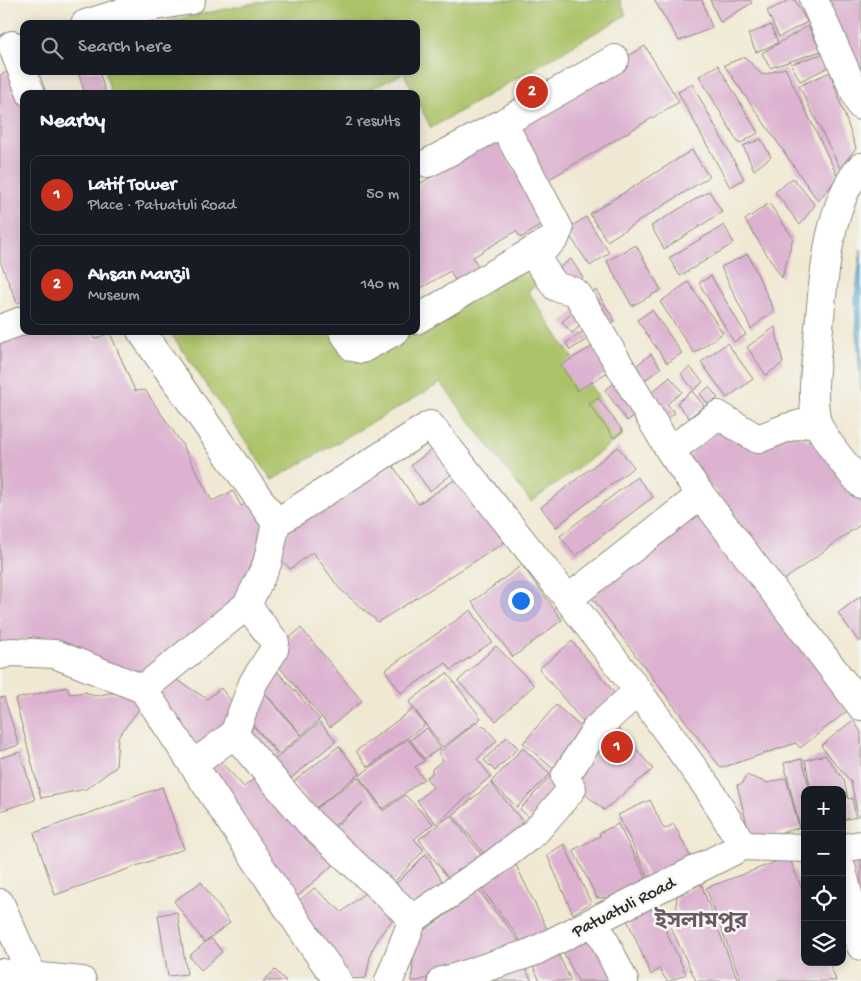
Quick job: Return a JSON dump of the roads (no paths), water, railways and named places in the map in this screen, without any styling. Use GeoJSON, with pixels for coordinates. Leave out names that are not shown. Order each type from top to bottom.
{"type":"FeatureCollection","features":[{"type":"Feature","properties":{"kind":"street"},"geometry":{"type":"LineString","coordinates":[[98,20],[127,11],[191,0]]}},
{"type":"Feature","properties":{"kind":"street"},"geometry":{"type":"LineString","coordinates":[[814,0],[861,106]]}},
{"type":"Feature","properties":{"kind":"street"},"geometry":{"type":"LineString","coordinates":[[12,45],[20,66]]}},
{"type":"Feature","properties":{"kind":"street"},"geometry":{"type":"LineString","coordinates":[[428,163],[615,59]]}},
{"type":"Feature","properties":{"kind":"street"},"geometry":{"type":"LineString","coordinates":[[24,75],[29,90]]}},
{"type":"Feature","properties":{"kind":"street"},"geometry":{"type":"LineString","coordinates":[[503,123],[559,229],[555,238],[535,257],[556,287],[574,291],[578,296],[670,451],[701,495],[861,706]]}},
{"type":"Feature","properties":{"kind":"street"},"geometry":{"type":"LineString","coordinates":[[861,167],[852,178],[838,212],[828,247],[823,278],[814,383],[816,420],[834,450],[861,484]]}},
{"type":"Feature","properties":{"kind":"street"},"geometry":{"type":"LineString","coordinates":[[420,318],[555,238]]}},
{"type":"Feature","properties":{"kind":"street"},"geometry":{"type":"LineString","coordinates":[[0,329],[20,322]]}},
{"type":"Feature","properties":{"kind":"street"},"geometry":{"type":"LineString","coordinates":[[144,335],[276,523]]}},
{"type":"Feature","properties":{"kind":"street"},"geometry":{"type":"LineString","coordinates":[[346,335],[353,347],[362,349],[388,335]]}},
{"type":"Feature","properties":{"kind":"street"},"geometry":{"type":"LineString","coordinates":[[670,451],[718,415],[758,439],[786,428],[816,420]]}},
{"type":"Feature","properties":{"kind":"street"},"geometry":{"type":"LineString","coordinates":[[143,689],[247,605],[267,564],[276,523],[430,425],[568,599],[638,691],[710,791],[743,846]]}},
{"type":"Feature","properties":{"kind":"street"},"geometry":{"type":"LineString","coordinates":[[568,599],[701,495]]}},
{"type":"Feature","properties":{"kind":"street"},"geometry":{"type":"LineString","coordinates":[[193,765],[234,734],[253,683],[274,650],[275,642],[247,605]]}},
{"type":"Feature","properties":{"kind":"street"},"geometry":{"type":"LineString","coordinates":[[0,655],[11,652],[55,654],[143,689],[338,981]]}},
{"type":"Feature","properties":{"kind":"street"},"geometry":{"type":"LineString","coordinates":[[389,981],[413,919],[492,865],[535,832],[572,789],[565,777],[596,729],[638,691]]}},
{"type":"Feature","properties":{"kind":"street"},"geometry":{"type":"LineString","coordinates":[[234,734],[310,823],[413,919]]}},
{"type":"Feature","properties":{"kind":"street","name":"Patuatuli Road"},"geometry":{"type":"LineString","coordinates":[[450,980],[533,952],[743,846],[801,848]]}},
{"type":"Feature","properties":{"kind":"street"},"geometry":{"type":"LineString","coordinates":[[846,848],[861,846]]}},
{"type":"Feature","properties":{"kind":"street"},"geometry":{"type":"LineString","coordinates":[[844,876],[861,946]]}},
{"type":"Feature","properties":{"kind":"street"},"geometry":{"type":"LineString","coordinates":[[0,903],[32,976]]}},
{"type":"Feature","properties":{"kind":"street"},"geometry":{"type":"LineString","coordinates":[[595,921],[624,981]]}},
{"type":"Feature","properties":{"kind":"street"},"geometry":{"type":"LineString","coordinates":[[0,973],[82,981]]}},
{"type":"Feature","properties":{"kind":"water"},"geometry":{"type":"Polygon","coordinates":[[[861,249],[861,391],[855,301],[861,249]]]}},
{"type":"Feature","properties":{"kind":"place","name":"Ahsan Manzil"},"geometry":{"type":"Point","coordinates":[532,92]}},
{"type":"Feature","properties":{"kind":"place","name":"Latif Tower"},"geometry":{"type":"Point","coordinates":[617,747]}},
{"type":"Feature","properties":{"kind":"district","name":"ইসলামপুর"},"geometry":{"type":"Point","coordinates":[701,919]}}]}
